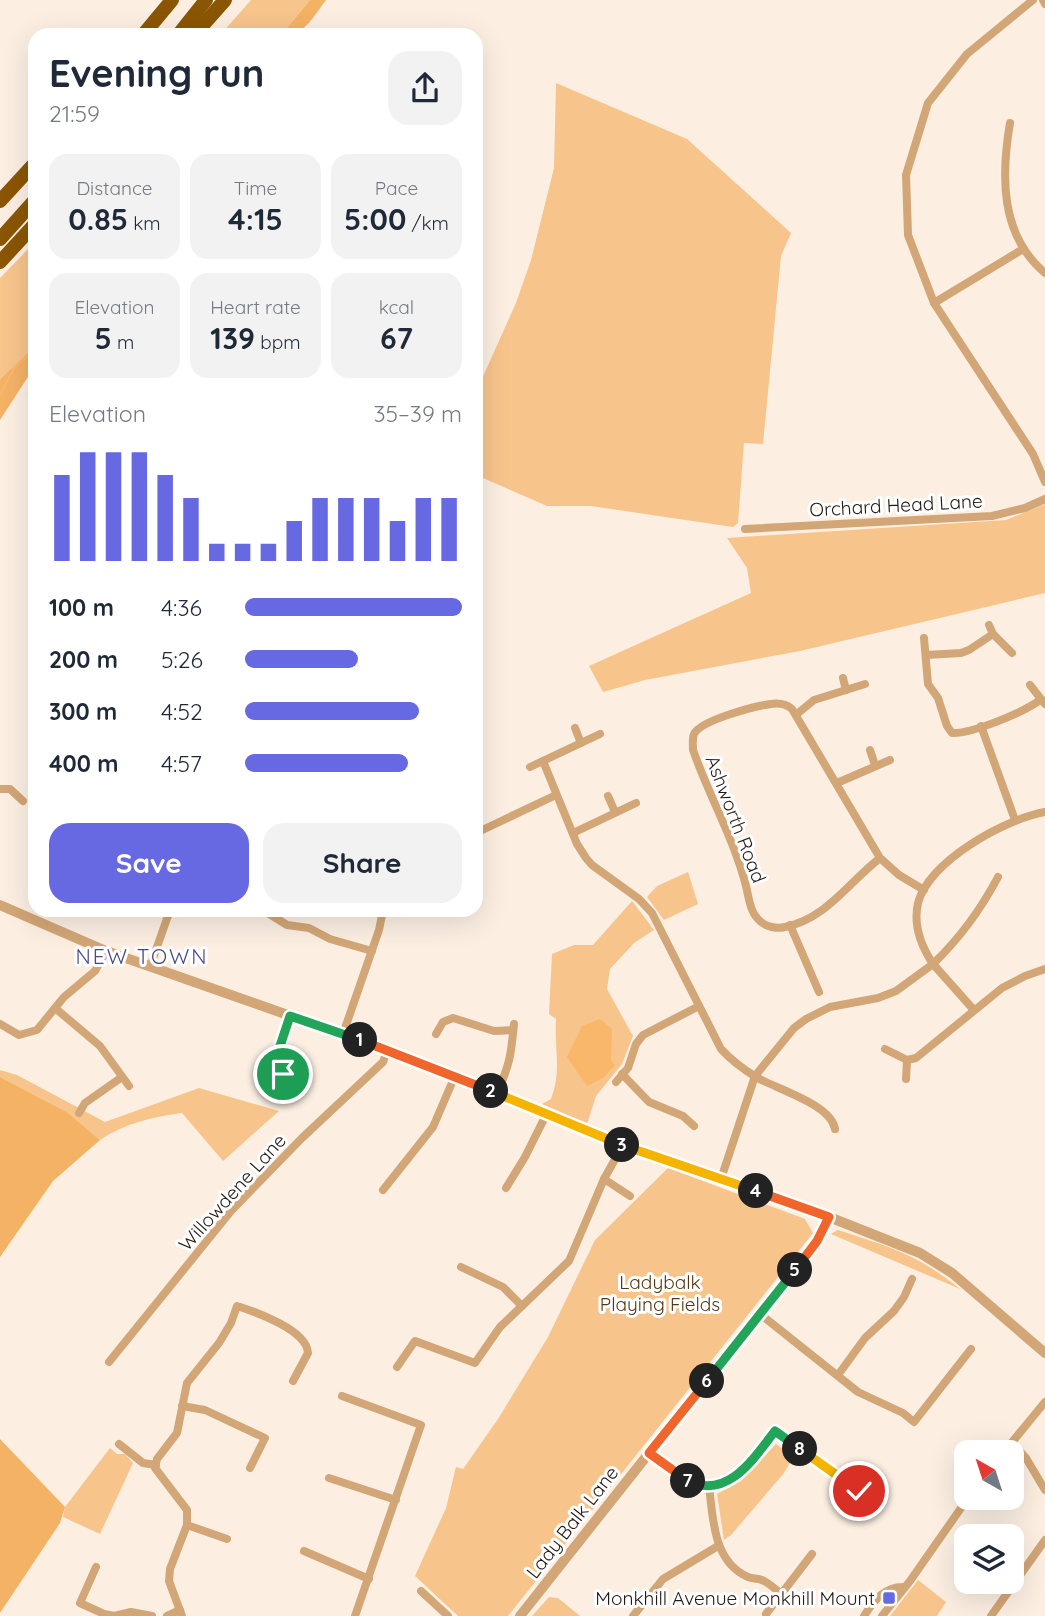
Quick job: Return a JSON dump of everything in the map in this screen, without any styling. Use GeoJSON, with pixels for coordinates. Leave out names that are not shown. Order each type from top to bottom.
{"type":"FeatureCollection","features":[{"type":"Feature","properties":{"kind":"highway"},"geometry":{"type":"LineString","coordinates":[[150,28],[172,0]]}},
{"type":"Feature","properties":{"kind":"highway"},"geometry":{"type":"LineString","coordinates":[[184,28],[206,0]]}},
{"type":"Feature","properties":{"kind":"highway"},"geometry":{"type":"LineString","coordinates":[[200,28],[225,0]]}},
{"type":"Feature","properties":{"kind":"highway"},"geometry":{"type":"LineString","coordinates":[[208,28],[230,0]]}},
{"type":"Feature","properties":{"kind":"highway"},"geometry":{"type":"LineString","coordinates":[[0,201],[28,171]]}},
{"type":"Feature","properties":{"kind":"highway"},"geometry":{"type":"LineString","coordinates":[[0,239],[28,209]]}},
{"type":"Feature","properties":{"kind":"highway"},"geometry":{"type":"LineString","coordinates":[[0,262],[28,232]]}},
{"type":"Feature","properties":{"kind":"street"},"geometry":{"type":"LineString","coordinates":[[1032,0],[967,54],[928,103],[906,175],[908,235],[934,303],[1033,454],[1045,482]]}},
{"type":"Feature","properties":{"kind":"street"},"geometry":{"type":"LineString","coordinates":[[1010,124],[1004,160],[1004,189],[1009,212],[1023,249],[1045,273]]}},
{"type":"Feature","properties":{"kind":"street"},"geometry":{"type":"LineString","coordinates":[[934,303],[1023,249]]}},
{"type":"Feature","properties":{"kind":"street","name":"Orchard Head Lane"},"geometry":{"type":"LineString","coordinates":[[745,529],[992,516],[1025,509],[1045,499]]}},
{"type":"Feature","properties":{"kind":"street"},"geometry":{"type":"LineString","coordinates":[[926,655],[970,650],[991,629],[1012,653]]}},
{"type":"Feature","properties":{"kind":"street"},"geometry":{"type":"LineString","coordinates":[[924,638],[928,684],[938,698],[950,732],[956,734],[981,726],[1043,702],[1030,685]]}},
{"type":"Feature","properties":{"kind":"street"},"geometry":{"type":"LineString","coordinates":[[843,678],[846,690]]}},
{"type":"Feature","properties":{"kind":"street"},"geometry":{"type":"LineString","coordinates":[[864,684],[814,700],[797,714],[880,858],[906,880],[923,890]]}},
{"type":"Feature","properties":{"kind":"street","name":"Ashworth Road"},"geometry":{"type":"LineString","coordinates":[[790,925],[783,928],[770,926],[754,914],[743,875],[693,750],[693,737],[701,726],[709,722],[773,703],[787,705],[797,714]]}},
{"type":"Feature","properties":{"kind":"street"},"geometry":{"type":"LineString","coordinates":[[981,726],[1015,820]]}},
{"type":"Feature","properties":{"kind":"street"},"geometry":{"type":"LineString","coordinates":[[575,728],[581,743]]}},
{"type":"Feature","properties":{"kind":"street"},"geometry":{"type":"LineString","coordinates":[[530,767],[600,734]]}},
{"type":"Feature","properties":{"kind":"street"},"geometry":{"type":"LineString","coordinates":[[870,750],[875,765]]}},
{"type":"Feature","properties":{"kind":"street"},"geometry":{"type":"LineString","coordinates":[[837,783],[890,760]]}},
{"type":"Feature","properties":{"kind":"street"},"geometry":{"type":"LineString","coordinates":[[543,761],[573,834],[592,865],[650,910],[721,1049],[755,1076],[820,1108],[833,1121],[835,1129]]}},
{"type":"Feature","properties":{"kind":"street"},"geometry":{"type":"LineString","coordinates":[[0,789],[10,789],[23,801]]}},
{"type":"Feature","properties":{"kind":"street"},"geometry":{"type":"LineString","coordinates":[[483,828],[556,795]]}},
{"type":"Feature","properties":{"kind":"street"},"geometry":{"type":"LineString","coordinates":[[608,796],[615,812]]}},
{"type":"Feature","properties":{"kind":"street"},"geometry":{"type":"LineString","coordinates":[[573,834],[636,803]]}},
{"type":"Feature","properties":{"kind":"street"},"geometry":{"type":"LineString","coordinates":[[974,1009],[923,949],[917,925],[918,902],[931,878],[957,856],[1015,820],[1045,812]]}},
{"type":"Feature","properties":{"kind":"street"},"geometry":{"type":"LineString","coordinates":[[819,992],[790,925],[828,907],[880,858]]}},
{"type":"Feature","properties":{"kind":"street"},"geometry":{"type":"LineString","coordinates":[[721,1179],[755,1076],[775,1049],[806,1018],[830,1007],[878,998],[896,990],[933,964],[959,939],[998,877]]}},
{"type":"Feature","properties":{"kind":"street"},"geometry":{"type":"LineString","coordinates":[[0,905],[28,917]]}},
{"type":"Feature","properties":{"kind":"street"},"geometry":{"type":"LineString","coordinates":[[29,917],[106,951],[343,1034],[623,1145],[920,1252],[942,1265],[1045,1353]]}},
{"type":"Feature","properties":{"kind":"street"},"geometry":{"type":"LineString","coordinates":[[150,967],[168,917]]}},
{"type":"Feature","properties":{"kind":"street"},"geometry":{"type":"LineString","coordinates":[[274,917],[287,925],[309,928],[330,939],[372,951]]}},
{"type":"Feature","properties":{"kind":"street"},"geometry":{"type":"LineString","coordinates":[[343,1034],[381,917]]}},
{"type":"Feature","properties":{"kind":"street"},"geometry":{"type":"LineString","coordinates":[[0,1024],[19,1035],[37,1030],[64,997],[95,971],[106,951]]}},
{"type":"Feature","properties":{"kind":"street"},"geometry":{"type":"LineString","coordinates":[[885,1049],[907,1060],[924,1054],[974,1009],[1013,982],[1045,969]]}},
{"type":"Feature","properties":{"kind":"street"},"geometry":{"type":"LineString","coordinates":[[616,1082],[628,1068],[636,1044],[643,1035],[699,1006]]}},
{"type":"Feature","properties":{"kind":"street"},"geometry":{"type":"LineString","coordinates":[[55,1008],[100,1046],[129,1086]]}},
{"type":"Feature","properties":{"kind":"street"},"geometry":{"type":"LineString","coordinates":[[272,1070],[290,1016]]}},
{"type":"Feature","properties":{"kind":"street"},"geometry":{"type":"LineString","coordinates":[[436,1034],[443,1022],[453,1018],[494,1031],[513,1027],[513,1052],[497,1093]]}},
{"type":"Feature","properties":{"kind":"street","name":"Willowdene Lane"},"geometry":{"type":"LineString","coordinates":[[109,1362],[231,1211],[302,1138],[383,1062],[387,1051]]}},
{"type":"Feature","properties":{"kind":"street"},"geometry":{"type":"LineString","coordinates":[[906,1079],[907,1060]]}},
{"type":"Feature","properties":{"kind":"street"},"geometry":{"type":"LineString","coordinates":[[261,1066],[283,1074]]}},
{"type":"Feature","properties":{"kind":"street"},"geometry":{"type":"LineString","coordinates":[[622,1074],[649,1102],[683,1116],[694,1126]]}},
{"type":"Feature","properties":{"kind":"street"},"geometry":{"type":"LineString","coordinates":[[79,1113],[85,1103],[122,1077]]}},
{"type":"Feature","properties":{"kind":"street"},"geometry":{"type":"LineString","coordinates":[[383,1190],[433,1127],[454,1078]]}},
{"type":"Feature","properties":{"kind":"street"},"geometry":{"type":"LineString","coordinates":[[506,1188],[546,1115]]}},
{"type":"Feature","properties":{"kind":"street"},"geometry":{"type":"LineString","coordinates":[[397,1367],[415,1341],[475,1363],[500,1327],[569,1261],[604,1179],[623,1145]]}},
{"type":"Feature","properties":{"kind":"street"},"geometry":{"type":"LineString","coordinates":[[604,1179],[630,1196]]}},
{"type":"Feature","properties":{"kind":"street","name":"Lady Balk Lane"},"geometry":{"type":"LineString","coordinates":[[520,1616],[817,1241],[829,1217]]}},
{"type":"Feature","properties":{"kind":"street"},"geometry":{"type":"LineString","coordinates":[[461,1267],[503,1287],[522,1306]]}},
{"type":"Feature","properties":{"kind":"street"},"geometry":{"type":"LineString","coordinates":[[838,1375],[865,1338],[886,1320],[899,1304],[912,1279]]}},
{"type":"Feature","properties":{"kind":"street"},"geometry":{"type":"LineString","coordinates":[[167,1616],[181,1613],[169,1581],[170,1569],[187,1525],[187,1510],[157,1472],[157,1459],[177,1433],[187,1382],[219,1343],[237,1306],[287,1328],[306,1343],[308,1353],[293,1381]]}},
{"type":"Feature","properties":{"kind":"street"},"geometry":{"type":"LineString","coordinates":[[760,1314],[868,1399],[903,1413],[914,1422],[971,1349]]}},
{"type":"Feature","properties":{"kind":"street"},"geometry":{"type":"LineString","coordinates":[[342,1396],[421,1425],[355,1616]]}},
{"type":"Feature","properties":{"kind":"street"},"geometry":{"type":"LineString","coordinates":[[1015,1440],[1045,1402]]}},
{"type":"Feature","properties":{"kind":"street"},"geometry":{"type":"LineString","coordinates":[[182,1406],[205,1410],[265,1438],[250,1468]]}},
{"type":"Feature","properties":{"kind":"street"},"geometry":{"type":"LineString","coordinates":[[649,1453],[684,1479],[709,1486],[733,1478],[746,1468],[775,1431],[859,1491]]}},
{"type":"Feature","properties":{"kind":"street"},"geometry":{"type":"LineString","coordinates":[[119,1444],[143,1463],[156,1465]]}},
{"type":"Feature","properties":{"kind":"street"},"geometry":{"type":"LineString","coordinates":[[1024,1456],[1045,1490]]}},
{"type":"Feature","properties":{"kind":"street"},"geometry":{"type":"LineString","coordinates":[[329,1478],[396,1500]]}},
{"type":"Feature","properties":{"kind":"street"},"geometry":{"type":"LineString","coordinates":[[709,1486],[714,1531],[724,1556],[743,1574],[765,1581],[782,1594]]}},
{"type":"Feature","properties":{"kind":"street"},"geometry":{"type":"LineString","coordinates":[[882,1616],[960,1510]]}},
{"type":"Feature","properties":{"kind":"street"},"geometry":{"type":"LineString","coordinates":[[187,1525],[227,1538]]}},
{"type":"Feature","properties":{"kind":"street"},"geometry":{"type":"LineString","coordinates":[[991,1616],[1045,1540]]}},
{"type":"Feature","properties":{"kind":"street"},"geometry":{"type":"LineString","coordinates":[[633,1616],[663,1579],[718,1546]]}},
{"type":"Feature","properties":{"kind":"street"},"geometry":{"type":"LineString","coordinates":[[304,1551],[369,1578]]}},
{"type":"Feature","properties":{"kind":"street"},"geometry":{"type":"LineString","coordinates":[[766,1614],[812,1554]]}},
{"type":"Feature","properties":{"kind":"street"},"geometry":{"type":"LineString","coordinates":[[96,1567],[80,1603],[114,1616],[131,1612],[152,1616]]}},
{"type":"Feature","properties":{"kind":"street"},"geometry":{"type":"LineString","coordinates":[[864,1616],[887,1590],[905,1587]]}},
{"type":"Feature","properties":{"kind":"street"},"geometry":{"type":"LineString","coordinates":[[421,1591],[448,1616]]}},
{"type":"Feature","properties":{"kind":"street"},"geometry":{"type":"LineString","coordinates":[[432,1616],[439,1608]]}},
{"type":"Feature","properties":{"kind":"green space"},"geometry":{"type":"Polygon","coordinates":[[[251,0],[310,0],[287,28],[226,28],[251,0]]]}},
{"type":"Feature","properties":{"kind":"green space"},"geometry":{"type":"Polygon","coordinates":[[[556,83],[687,139],[791,233],[781,256],[763,444],[744,443],[738,523],[733,527],[591,506],[547,506],[483,478],[483,376],[516,303],[531,260],[554,168],[556,83]]]}},
{"type":"Feature","properties":{"kind":"green space"},"geometry":{"type":"Polygon","coordinates":[[[28,249],[28,353],[0,379],[0,278],[28,249]]]}},
{"type":"Feature","properties":{"kind":"green space"},"geometry":{"type":"Polygon","coordinates":[[[1045,504],[1045,593],[800,651],[645,680],[603,692],[589,666],[751,593],[747,568],[727,538],[1006,520],[1045,504]]]}},
{"type":"Feature","properties":{"kind":"green space"},"geometry":{"type":"Polygon","coordinates":[[[688,872],[698,904],[664,920],[647,897],[657,886],[688,872]]]}},
{"type":"Feature","properties":{"kind":"green space"},"geometry":{"type":"Polygon","coordinates":[[[632,901],[654,930],[634,943],[610,969],[607,989],[633,1036],[622,1064],[596,1096],[587,1124],[542,1104],[551,1099],[557,1069],[556,1019],[549,1014],[552,954],[574,945],[593,945],[632,901]]]}},
{"type":"Feature","properties":{"kind":"green space"},"geometry":{"type":"Polygon","coordinates":[[[0,1070],[17,1075],[105,1122],[199,1088],[279,1111],[223,1161],[182,1113],[140,1122],[119,1129],[100,1140],[67,1112],[0,1077],[0,1070]]]}},
{"type":"Feature","properties":{"kind":"green space","name":"Ladybalk Playing Fields"},"geometry":{"type":"Polygon","coordinates":[[[668,1168],[805,1219],[813,1233],[508,1616],[458,1616],[415,1576],[446,1508],[456,1467],[463,1469],[498,1419],[548,1337],[595,1240],[668,1168]]]}},
{"type":"Feature","properties":{"kind":"green space"},"geometry":{"type":"Polygon","coordinates":[[[838,1230],[916,1259],[960,1289],[831,1234],[838,1230]]]}},
{"type":"Feature","properties":{"kind":"green space"},"geometry":{"type":"Polygon","coordinates":[[[776,1444],[790,1455],[795,1454],[784,1473],[724,1540],[717,1494],[741,1481],[776,1444]]]}},
{"type":"Feature","properties":{"kind":"green space"},"geometry":{"type":"Polygon","coordinates":[[[110,1448],[117,1454],[125,1454],[133,1463],[100,1534],[63,1517],[65,1507],[110,1448]]]}},
{"type":"Feature","properties":{"kind":"green space"},"geometry":{"type":"Polygon","coordinates":[[[918,1580],[946,1602],[937,1616],[890,1616],[918,1580]]]}},
{"type":"Feature","properties":{"kind":"green space"},"geometry":{"type":"Polygon","coordinates":[[[549,1597],[558,1598],[580,1616],[532,1616],[549,1597]]]}},
{"type":"Feature","properties":{"kind":"shaded area"},"geometry":{"type":"Polygon","coordinates":[[[310,0],[326,0],[304,28],[287,28],[310,0]]]}},
{"type":"Feature","properties":{"kind":"shaded area"},"geometry":{"type":"Polygon","coordinates":[[[28,353],[28,377],[0,420],[0,379],[28,353]]]}},
{"type":"Feature","properties":{"kind":"shaded area"},"geometry":{"type":"Polygon","coordinates":[[[600,1019],[612,1029],[611,1060],[615,1065],[603,1078],[587,1086],[567,1057],[582,1026],[600,1019]]]}},
{"type":"Feature","properties":{"kind":"shaded area"},"geometry":{"type":"Polygon","coordinates":[[[0,1077],[67,1112],[100,1140],[53,1181],[0,1257],[0,1077]]]}},
{"type":"Feature","properties":{"kind":"shaded area"},"geometry":{"type":"Polygon","coordinates":[[[0,1439],[65,1507],[60,1523],[0,1613],[0,1439]]]}},
{"type":"Feature","properties":{"kind":"waterway"},"geometry":{"type":"LineString","coordinates":[[0,395],[14,368],[28,355]]}},
{"type":"Feature","properties":{"kind":"place","name":"Monkhill Avenue Monkhill Mount"},"geometry":{"type":"Point","coordinates":[889,1598]}},
{"type":"Feature","properties":{"kind":"district","name":"NEW TOWN"},"geometry":{"type":"Point","coordinates":[142,957]}},
{"type":"Feature","properties":{"kind":"route"},"geometry":{"type":"LineString","coordinates":[[283,1074],[272,1070],[290,1016],[497,1093],[623,1145],[829,1217],[817,1241],[649,1453],[684,1479],[701,1486],[709,1486],[733,1478],[746,1468],[775,1431],[859,1491]]}}]}
